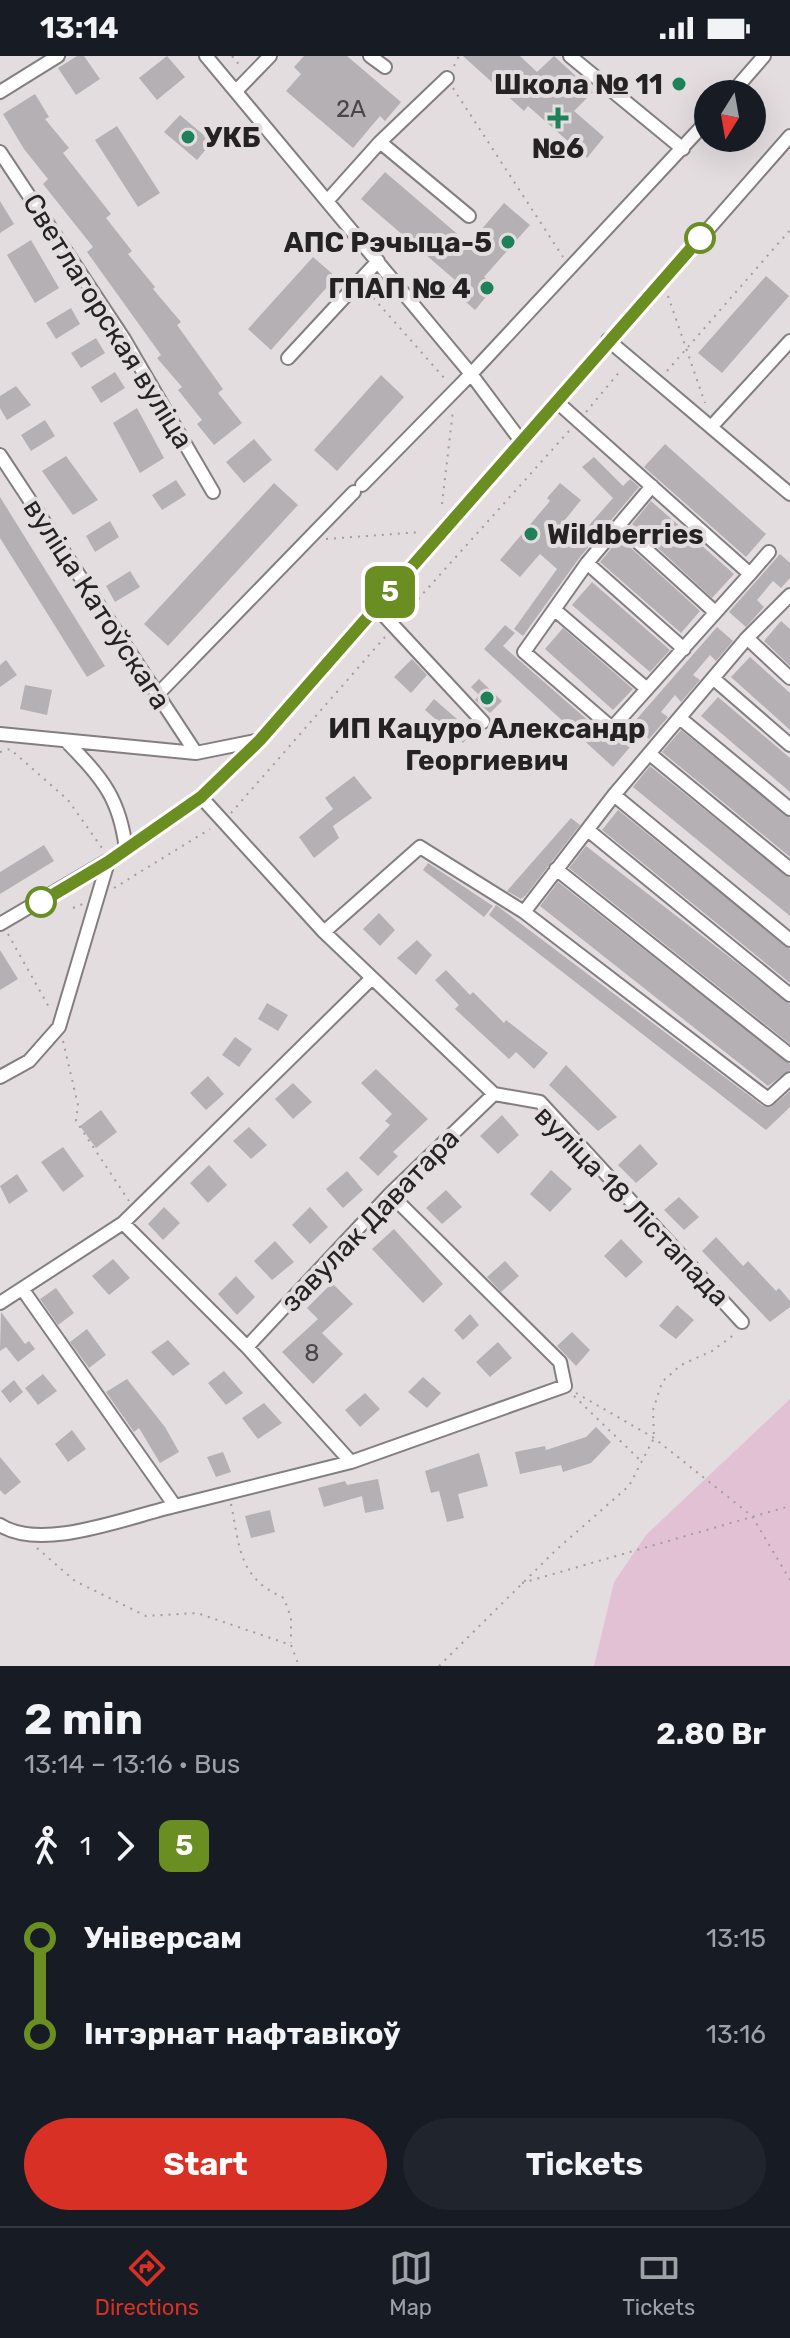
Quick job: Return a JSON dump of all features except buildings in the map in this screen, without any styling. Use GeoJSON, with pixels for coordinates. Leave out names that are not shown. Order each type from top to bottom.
{"type":"FeatureCollection","features":[{"type":"Feature","properties":{"kind":"street"},"geometry":{"type":"LineString","coordinates":[[0,92],[58,56]]}},
{"type":"Feature","properties":{"kind":"street"},"geometry":{"type":"LineString","coordinates":[[206,56],[471,374],[521,441]]}},
{"type":"Feature","properties":{"kind":"street"},"geometry":{"type":"LineString","coordinates":[[236,91],[270,56]]}},
{"type":"Feature","properties":{"kind":"street"},"geometry":{"type":"LineString","coordinates":[[370,56],[385,67]]}},
{"type":"Feature","properties":{"kind":"street"},"geometry":{"type":"LineString","coordinates":[[570,56],[683,149]]}},
{"type":"Feature","properties":{"kind":"street"},"geometry":{"type":"LineString","coordinates":[[743,80],[764,56]]}},
{"type":"Feature","properties":{"kind":"street"},"geometry":{"type":"LineString","coordinates":[[328,200],[380,142],[447,78]]}},
{"type":"Feature","properties":{"kind":"street"},"geometry":{"type":"LineString","coordinates":[[156,696],[455,391],[694,136]]}},
{"type":"Feature","properties":{"kind":"street"},"geometry":{"type":"LineString","coordinates":[[1,923],[126,850],[201,797],[260,740],[790,136]]}},
{"type":"Feature","properties":{"kind":"street"},"geometry":{"type":"LineString","coordinates":[[380,142],[469,216]]}},
{"type":"Feature","properties":{"kind":"street","name":"Светлагорская вуліца"},"geometry":{"type":"LineString","coordinates":[[0,152],[124,339],[213,492]]}},
{"type":"Feature","properties":{"kind":"street"},"geometry":{"type":"LineString","coordinates":[[288,358],[378,261]]}},
{"type":"Feature","properties":{"kind":"street"},"geometry":{"type":"LineString","coordinates":[[608,340],[790,494]]}},
{"type":"Feature","properties":{"kind":"street"},"geometry":{"type":"LineString","coordinates":[[712,426],[790,341]]}},
{"type":"Feature","properties":{"kind":"street"},"geometry":{"type":"LineString","coordinates":[[556,401],[750,574]]}},
{"type":"Feature","properties":{"kind":"street","name":"вуліца Катоўскага"},"geometry":{"type":"LineString","coordinates":[[0,455],[196,753]]}},
{"type":"Feature","properties":{"kind":"street"},"geometry":{"type":"LineString","coordinates":[[652,486],[587,563],[524,652],[612,728],[769,552]]}},
{"type":"Feature","properties":{"kind":"street"},"geometry":{"type":"LineString","coordinates":[[619,525],[715,612]]}},
{"type":"Feature","properties":{"kind":"street"},"geometry":{"type":"LineString","coordinates":[[587,563],[684,649]]}},
{"type":"Feature","properties":{"kind":"street"},"geometry":{"type":"LineString","coordinates":[[524,912],[614,795],[747,638],[790,595]]}},
{"type":"Feature","properties":{"kind":"street"},"geometry":{"type":"LineString","coordinates":[[779,606],[790,615]]}},
{"type":"Feature","properties":{"kind":"street"},"geometry":{"type":"LineString","coordinates":[[377,608],[483,722]]}},
{"type":"Feature","properties":{"kind":"street"},"geometry":{"type":"LineString","coordinates":[[555,610],[647,689]]}},
{"type":"Feature","properties":{"kind":"street"},"geometry":{"type":"LineString","coordinates":[[747,638],[790,678]]}},
{"type":"Feature","properties":{"kind":"street"},"geometry":{"type":"LineString","coordinates":[[714,679],[790,745]]}},
{"type":"Feature","properties":{"kind":"street"},"geometry":{"type":"LineString","coordinates":[[681,719],[790,809]]}},
{"type":"Feature","properties":{"kind":"street"},"geometry":{"type":"LineString","coordinates":[[0,734],[196,753],[260,740]]}},
{"type":"Feature","properties":{"kind":"street"},"geometry":{"type":"LineString","coordinates":[[67,742],[103,779],[123,826],[126,850]]}},
{"type":"Feature","properties":{"kind":"street"},"geometry":{"type":"LineString","coordinates":[[651,755],[790,869]]}},
{"type":"Feature","properties":{"kind":"street"},"geometry":{"type":"LineString","coordinates":[[614,795],[790,940]]}},
{"type":"Feature","properties":{"kind":"street"},"geometry":{"type":"LineString","coordinates":[[201,797],[324,932],[494,1094]]}},
{"type":"Feature","properties":{"kind":"street"},"geometry":{"type":"LineString","coordinates":[[589,831],[790,995]]}},
{"type":"Feature","properties":{"kind":"street"},"geometry":{"type":"LineString","coordinates":[[324,932],[420,847],[524,912],[768,1099],[790,1079]]}},
{"type":"Feature","properties":{"kind":"street"},"geometry":{"type":"LineString","coordinates":[[0,1077],[29,1061],[59,1027],[108,862]]}},
{"type":"Feature","properties":{"kind":"street"},"geometry":{"type":"LineString","coordinates":[[556,869],[790,1055]]}},
{"type":"Feature","properties":{"kind":"street"},"geometry":{"type":"LineString","coordinates":[[0,1303],[123,1223],[134,1208],[372,978]]}},
{"type":"Feature","properties":{"kind":"street","name":"завулак Даватара"},"geometry":{"type":"LineString","coordinates":[[247,1347],[390,1194],[494,1094]]}},
{"type":"Feature","properties":{"kind":"street","name":"вуліца 18 Лістапада"},"geometry":{"type":"LineString","coordinates":[[494,1094],[540,1102],[742,1322]]}},
{"type":"Feature","properties":{"kind":"street"},"geometry":{"type":"LineString","coordinates":[[0,1525],[24,1536],[56,1535],[175,1506],[351,1462],[565,1386],[560,1362],[390,1194]]}},
{"type":"Feature","properties":{"kind":"street"},"geometry":{"type":"LineString","coordinates":[[123,1223],[247,1347],[351,1462]]}},
{"type":"Feature","properties":{"kind":"street"},"geometry":{"type":"LineString","coordinates":[[23,1290],[175,1506]]}},
{"type":"Feature","properties":{"kind":"path"},"geometry":{"type":"LineString","coordinates":[[447,78],[571,268]]}},
{"type":"Feature","properties":{"kind":"path"},"geometry":{"type":"LineString","coordinates":[[658,381],[790,230]]}},
{"type":"Feature","properties":{"kind":"path"},"geometry":{"type":"LineString","coordinates":[[662,280],[712,426]]}},
{"type":"Feature","properties":{"kind":"path"},"geometry":{"type":"LineString","coordinates":[[359,281],[455,391],[442,504]]}},
{"type":"Feature","properties":{"kind":"path"},"geometry":{"type":"LineString","coordinates":[[307,541],[421,532]]}},
{"type":"Feature","properties":{"kind":"path"},"geometry":{"type":"LineString","coordinates":[[0,752],[10,749],[68,800],[108,862],[118,886]]}},
{"type":"Feature","properties":{"kind":"path"},"geometry":{"type":"LineString","coordinates":[[1,923],[59,1027],[78,1105],[76,1121],[134,1208]]}},
{"type":"Feature","properties":{"kind":"path"},"geometry":{"type":"LineString","coordinates":[[439,1666],[520,1583],[629,1486],[654,1438],[653,1410],[662,1382],[681,1365],[731,1339],[742,1322]]}},
{"type":"Feature","properties":{"kind":"path"},"geometry":{"type":"LineString","coordinates":[[565,1386],[654,1438],[752,1516],[790,1580]]}},
{"type":"Feature","properties":{"kind":"path"},"geometry":{"type":"LineString","coordinates":[[565,1386],[642,1462]]}},
{"type":"Feature","properties":{"kind":"path"},"geometry":{"type":"LineString","coordinates":[[229,1492],[243,1566],[273,1593],[284,1598],[291,1618],[291,1645],[299,1666]]}},
{"type":"Feature","properties":{"kind":"path"},"geometry":{"type":"LineString","coordinates":[[520,1583],[790,1506]]}},
{"type":"Feature","properties":{"kind":"path"},"geometry":{"type":"LineString","coordinates":[[24,1536],[75,1581],[146,1616],[197,1613],[291,1645]]}},
{"type":"Feature","properties":{"kind":"shaded area"},"geometry":{"type":"Polygon","coordinates":[[[790,1399],[790,1666],[594,1666],[614,1582],[646,1535],[790,1399]]]}},
{"type":"Feature","properties":{"kind":"bus line","name":"5"},"geometry":{"type":"LineString","coordinates":[[41,902],[108,862],[201,797],[260,740],[700,238]]}},
{"type":"Feature","properties":{"kind":"place","name":"Школа № 11"},"geometry":{"type":"Point","coordinates":[679,84]}},
{"type":"Feature","properties":{"kind":"place","name":"№6"},"geometry":{"type":"Point","coordinates":[558,118]}},
{"type":"Feature","properties":{"kind":"place","name":"УКБ"},"geometry":{"type":"Point","coordinates":[188,137]}},
{"type":"Feature","properties":{"kind":"place","name":"АПС Рэчыца-5"},"geometry":{"type":"Point","coordinates":[508,242]}},
{"type":"Feature","properties":{"kind":"place","name":"ГПАП № 4"},"geometry":{"type":"Point","coordinates":[487,288]}},
{"type":"Feature","properties":{"kind":"place","name":"Wildberries"},"geometry":{"type":"Point","coordinates":[531,534]}},
{"type":"Feature","properties":{"kind":"place","name":"ИП Кацуро Александр Георгиевич"},"geometry":{"type":"Point","coordinates":[487,698]}}]}
